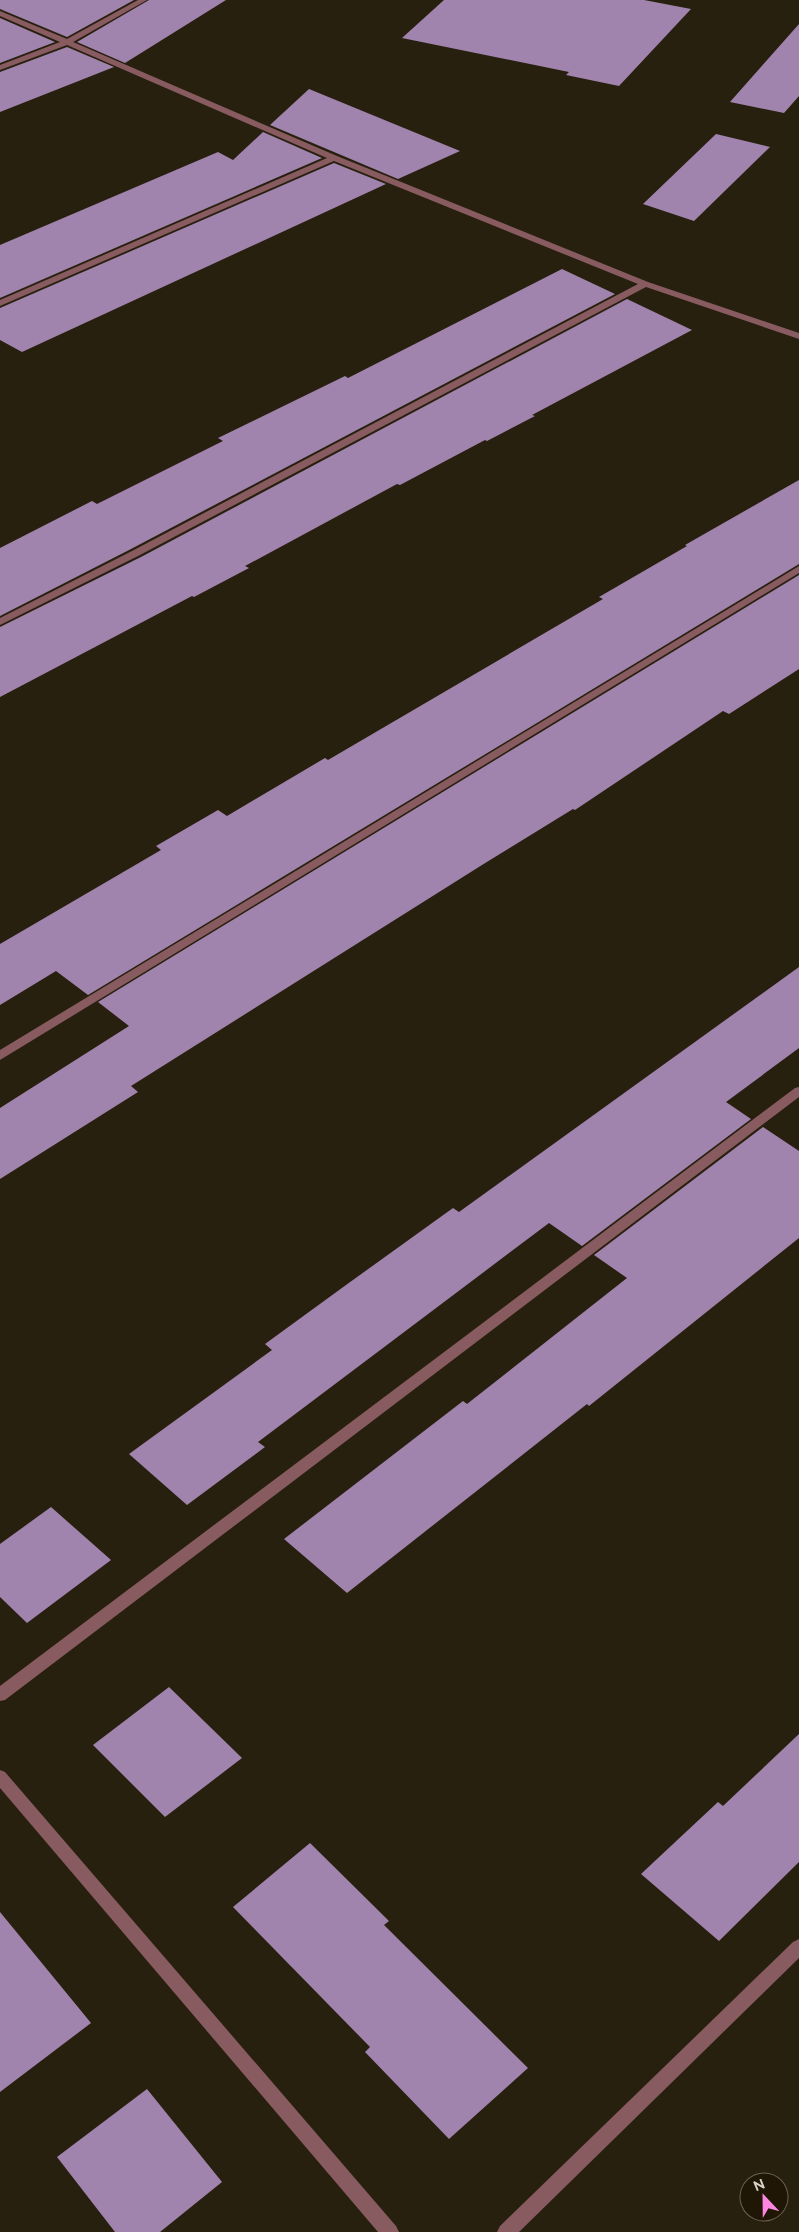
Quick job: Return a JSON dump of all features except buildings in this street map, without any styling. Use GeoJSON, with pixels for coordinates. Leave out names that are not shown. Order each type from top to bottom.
{"type":"FeatureCollection","features":[{"type":"Feature","properties":{"kind":"street"},"geometry":{"type":"LineString","coordinates":[[0,68],[67,42],[143,0]]}},
{"type":"Feature","properties":{"kind":"street"},"geometry":{"type":"LineString","coordinates":[[0,13],[334,158],[645,284],[799,336]]}},
{"type":"Feature","properties":{"kind":"street"},"geometry":{"type":"LineString","coordinates":[[0,303],[334,158]]}},
{"type":"Feature","properties":{"kind":"street"},"geometry":{"type":"LineString","coordinates":[[0,622],[645,284]]}},
{"type":"Feature","properties":{"kind":"street"},"geometry":{"type":"LineString","coordinates":[[0,1056],[799,569]]}},
{"type":"Feature","properties":{"kind":"street"},"geometry":{"type":"LineString","coordinates":[[0,1696],[799,1091]]}},
{"type":"Feature","properties":{"kind":"street"},"geometry":{"type":"LineString","coordinates":[[0,1777],[390,2232]]}},
{"type":"Feature","properties":{"kind":"street"},"geometry":{"type":"LineString","coordinates":[[506,2232],[799,1947]]}}]}
